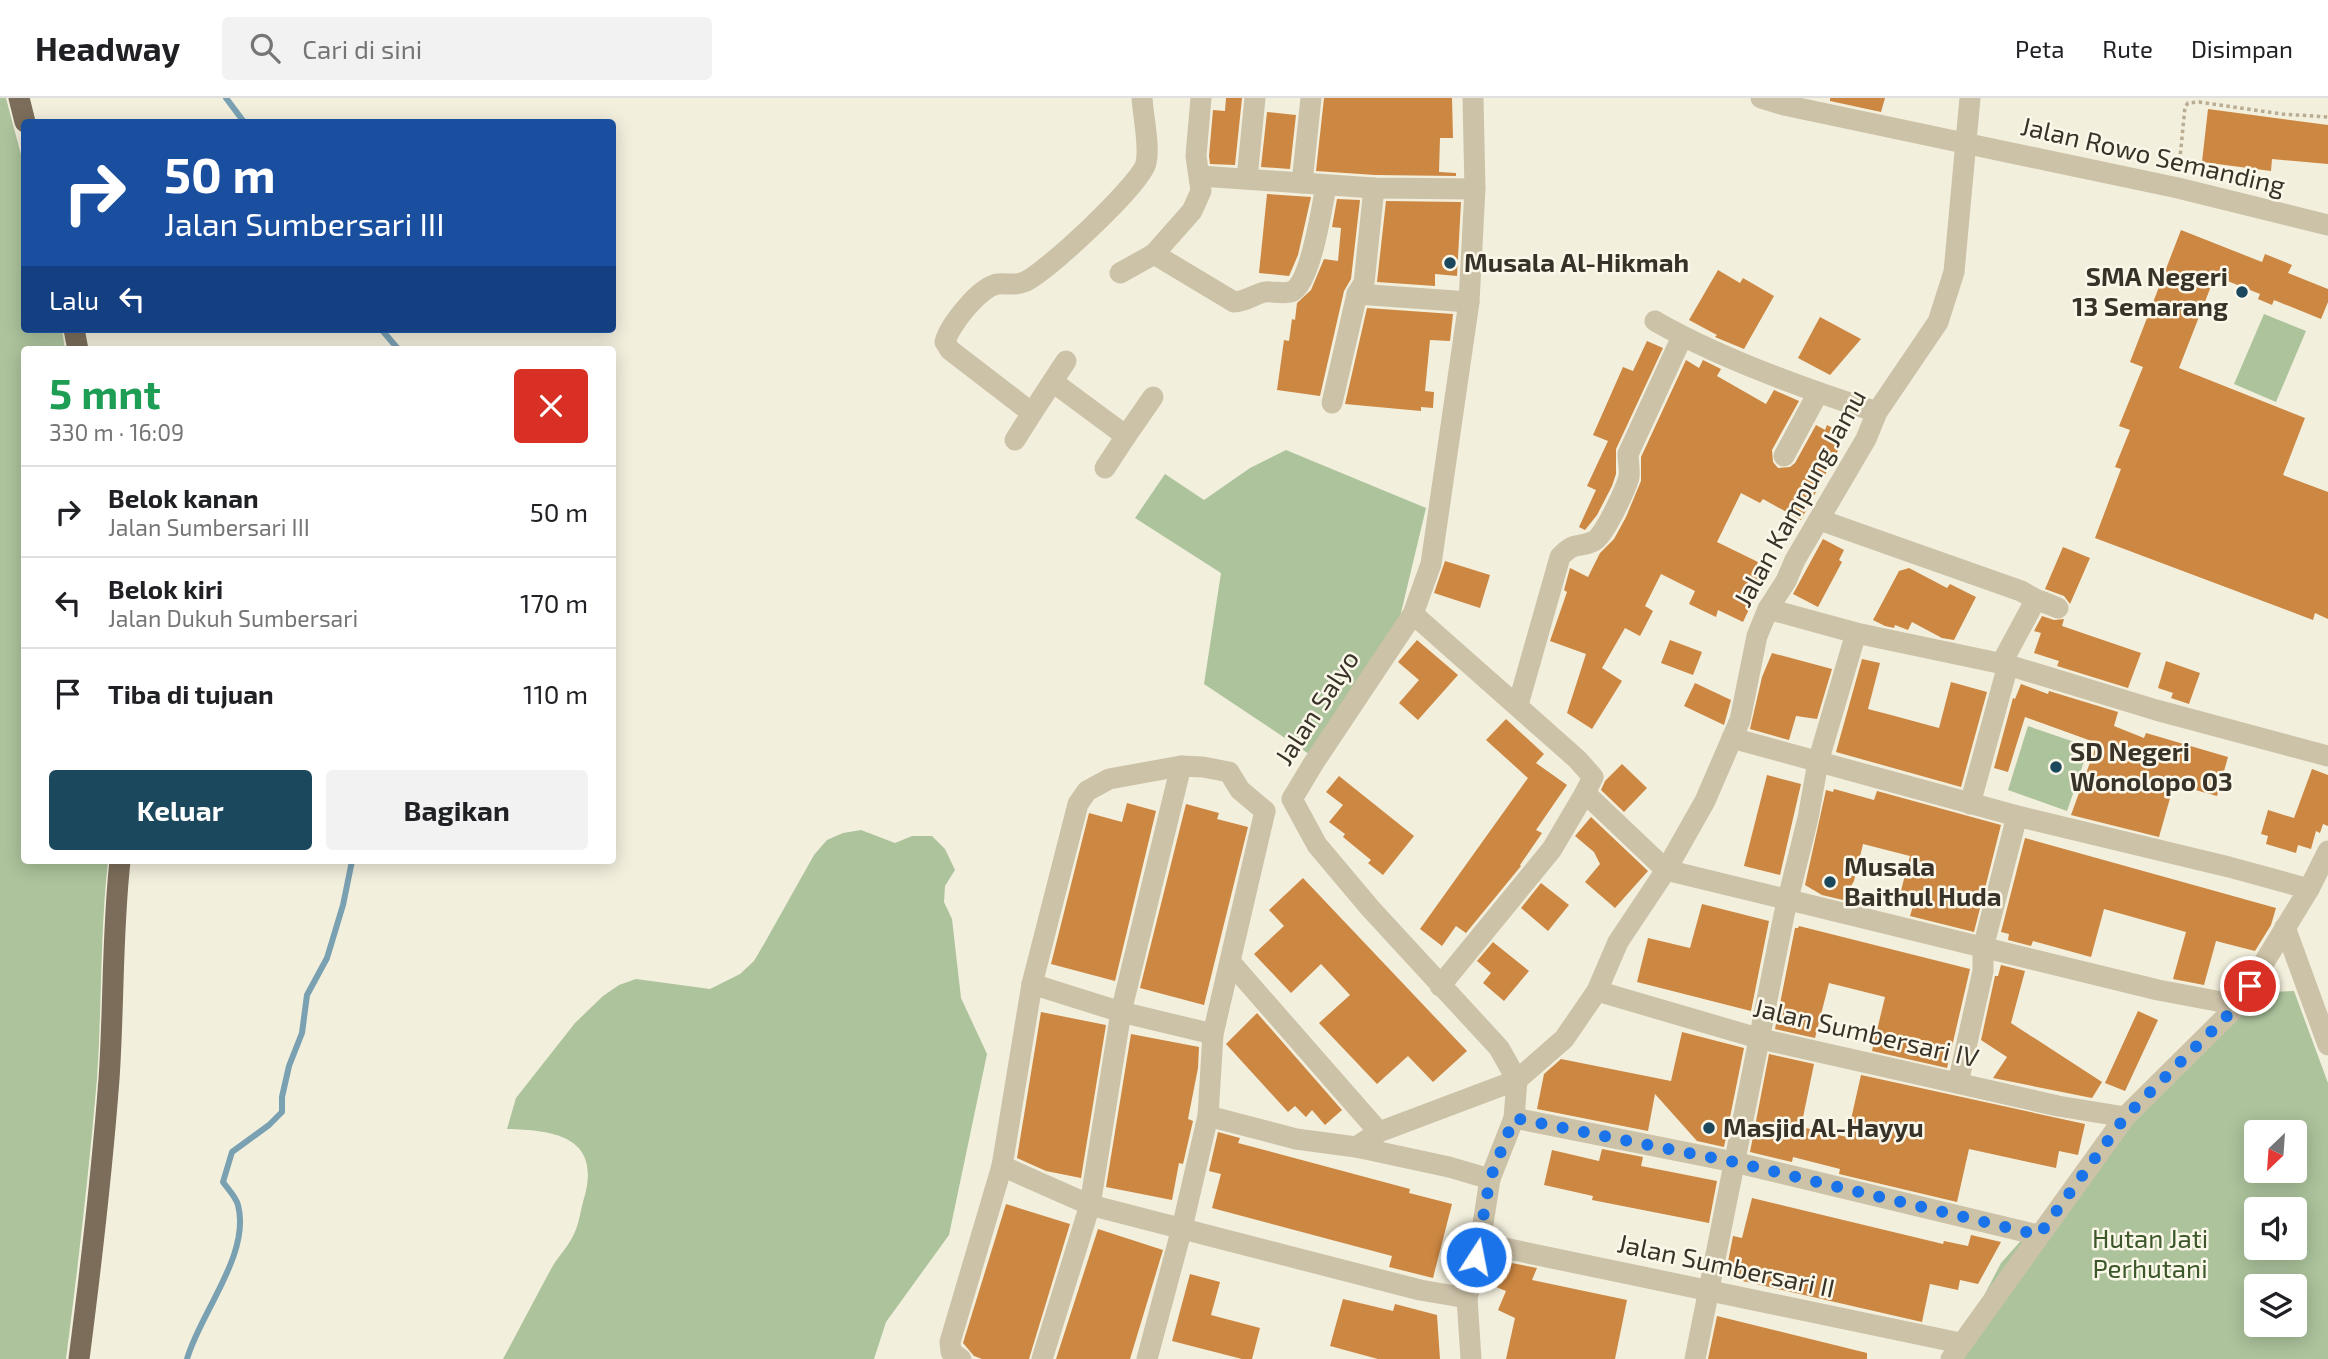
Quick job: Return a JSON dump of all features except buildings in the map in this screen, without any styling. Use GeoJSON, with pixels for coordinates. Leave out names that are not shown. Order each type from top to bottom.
{"type":"FeatureCollection","features":[{"type":"Feature","properties":{"kind":"main road"},"geometry":{"type":"LineString","coordinates":[[19,98],[24,119]]}},
{"type":"Feature","properties":{"kind":"main road"},"geometry":{"type":"LineString","coordinates":[[79,1359],[92,1258],[109,1078],[120,864]]}},
{"type":"Feature","properties":{"kind":"street"},"geometry":{"type":"LineString","coordinates":[[1032,413],[950,350],[945,342],[948,329],[986,288],[997,284],[1022,284],[1033,278],[1084,233],[1138,178],[1147,158],[1142,98]]}},
{"type":"Feature","properties":{"kind":"street"},"geometry":{"type":"LineString","coordinates":[[1120,273],[1154,254],[1192,211],[1201,191],[1196,156],[1201,98]]}},
{"type":"Feature","properties":{"kind":"street"},"geometry":{"type":"LineString","coordinates":[[1247,178],[1255,98]]}},
{"type":"Feature","properties":{"kind":"street"},"geometry":{"type":"LineString","coordinates":[[1302,183],[1311,98]]}},
{"type":"Feature","properties":{"kind":"street","name":"Jalan Salyo"},"geometry":{"type":"LineString","coordinates":[[1473,98],[1475,189],[1469,302],[1431,564],[1413,614],[1292,799],[1317,845],[1370,908],[1499,1048],[1517,1080]]}},
{"type":"Feature","properties":{"kind":"street","name":"Jalan Rowo Semanding"},"geometry":{"type":"LineString","coordinates":[[1761,98],[1830,106],[1966,142],[2116,177],[2178,188],[2328,225]]}},
{"type":"Feature","properties":{"kind":"street","name":"Jalan Kampung Jamu"},"geometry":{"type":"LineString","coordinates":[[1517,1080],[1564,1039],[1597,991],[1618,942],[1666,870],[1705,801],[1740,720],[1757,636],[1768,609],[1866,439],[1877,412],[1938,322],[1954,272],[1970,98]]}},
{"type":"Feature","properties":{"kind":"street"},"geometry":{"type":"LineString","coordinates":[[1200,176],[1326,186],[1475,189]]}},
{"type":"Feature","properties":{"kind":"street"},"geometry":{"type":"LineString","coordinates":[[1154,254],[1234,302],[1247,301],[1265,292],[1293,291],[1301,282],[1310,263],[1326,186]]}},
{"type":"Feature","properties":{"kind":"street"},"geometry":{"type":"LineString","coordinates":[[1332,402],[1357,295],[1364,283],[1374,188]]}},
{"type":"Feature","properties":{"kind":"street"},"geometry":{"type":"LineString","coordinates":[[1357,295],[1469,302]]}},
{"type":"Feature","properties":{"kind":"street"},"geometry":{"type":"LineString","coordinates":[[1655,321],[1682,337],[1818,393],[1877,412]]}},
{"type":"Feature","properties":{"kind":"street"},"geometry":{"type":"LineString","coordinates":[[1518,705],[1560,557],[1570,546],[1594,542],[1608,526],[1629,476],[1628,454],[1682,337]]}},
{"type":"Feature","properties":{"kind":"street"},"geometry":{"type":"LineString","coordinates":[[1015,440],[1066,361]]}},
{"type":"Feature","properties":{"kind":"street"},"geometry":{"type":"LineString","coordinates":[[1053,382],[1126,436]]}},
{"type":"Feature","properties":{"kind":"street"},"geometry":{"type":"LineString","coordinates":[[1784,456],[1818,393]]}},
{"type":"Feature","properties":{"kind":"street"},"geometry":{"type":"LineString","coordinates":[[1105,468],[1153,397]]}},
{"type":"Feature","properties":{"kind":"street"},"geometry":{"type":"LineString","coordinates":[[1820,520],[2058,608]]}},
{"type":"Feature","properties":{"kind":"street"},"geometry":{"type":"LineString","coordinates":[[1970,804],[2005,664],[2030,596]]}},
{"type":"Feature","properties":{"kind":"street"},"geometry":{"type":"LineString","coordinates":[[1768,609],[1856,633],[2005,664],[2156,710],[2328,756]]}},
{"type":"Feature","properties":{"kind":"street"},"geometry":{"type":"LineString","coordinates":[[1413,614],[1518,705],[1593,777],[1552,849],[1440,986]]}},
{"type":"Feature","properties":{"kind":"street"},"geometry":{"type":"LineString","coordinates":[[1695,1359],[1818,762],[1856,633]]}},
{"type":"Feature","properties":{"kind":"street"},"geometry":{"type":"LineString","coordinates":[[1732,738],[1970,804],[2309,889]]}},
{"type":"Feature","properties":{"kind":"street"},"geometry":{"type":"LineString","coordinates":[[961,1359],[951,1352],[950,1342],[1002,1166],[1032,984],[1078,804],[1087,791],[1109,779],[1181,766],[1203,766],[1229,772],[1240,790],[1265,811]]}},
{"type":"Feature","properties":{"kind":"street"},"geometry":{"type":"LineString","coordinates":[[1042,1359],[1090,1205],[1121,1012],[1181,766]]}},
{"type":"Feature","properties":{"kind":"street"},"geometry":{"type":"LineString","coordinates":[[1585,793],[1666,870],[2158,990],[2238,1005]]}},
{"type":"Feature","properties":{"kind":"street"},"geometry":{"type":"LineString","coordinates":[[1265,811],[1292,799]]}},
{"type":"Feature","properties":{"kind":"street"},"geometry":{"type":"LineString","coordinates":[[1147,1359],[1208,1116],[1213,1034],[1265,811]]}},
{"type":"Feature","properties":{"kind":"street"},"geometry":{"type":"LineString","coordinates":[[1958,1083],[1983,971],[1983,947],[2017,816]]}},
{"type":"Feature","properties":{"kind":"street"},"geometry":{"type":"LineString","coordinates":[[1956,1351],[2125,1117],[2238,1005],[2309,889],[2328,850]]}},
{"type":"Feature","properties":{"kind":"street"},"geometry":{"type":"LineString","coordinates":[[2286,927],[2328,1045]]}},
{"type":"Feature","properties":{"kind":"street"},"geometry":{"type":"LineString","coordinates":[[1231,963],[1379,1132]]}},
{"type":"Feature","properties":{"kind":"street"},"geometry":{"type":"LineString","coordinates":[[1032,984],[1121,1012],[1213,1034]]}},
{"type":"Feature","properties":{"kind":"street","name":"Jalan Sumbersari IV"},"geometry":{"type":"LineString","coordinates":[[1597,991],[1761,1039],[2058,1106],[2125,1117]]}},
{"type":"Feature","properties":{"kind":"street"},"geometry":{"type":"LineString","coordinates":[[1356,1147],[1379,1132],[1517,1080],[1514,1118],[1490,1179],[1480,1243],[1467,1298],[1471,1359]]}},
{"type":"Feature","properties":{"kind":"street"},"geometry":{"type":"LineString","coordinates":[[1208,1116],[1296,1139],[1356,1147],[1449,1167],[1490,1179]]}},
{"type":"Feature","properties":{"kind":"street"},"geometry":{"type":"LineString","coordinates":[[1514,1118],[1734,1162],[2039,1235]]}},
{"type":"Feature","properties":{"kind":"street"},"geometry":{"type":"LineString","coordinates":[[1002,1166],[1090,1205],[1444,1296],[1467,1298]]}},
{"type":"Feature","properties":{"kind":"street","name":"Jalan Sumbersari II"},"geometry":{"type":"LineString","coordinates":[[1480,1243],[1707,1292],[1956,1351]]}},
{"type":"Feature","properties":{"kind":"path"},"geometry":{"type":"LineString","coordinates":[[2178,188],[2185,107],[2188,103],[2328,117]]}},
{"type":"Feature","properties":{"kind":"green space"},"geometry":{"type":"Polygon","coordinates":[[[0,98],[6,98],[21,155],[21,333],[63,333],[64,346],[21,346],[21,864],[108,864],[97,1079],[66,1359],[0,1359],[0,98]]]}},
{"type":"Feature","properties":{"kind":"green space"},"geometry":{"type":"Polygon","coordinates":[[[2264,314],[2306,331],[2276,402],[2234,384],[2264,314]]]}},
{"type":"Feature","properties":{"kind":"green space"},"geometry":{"type":"Polygon","coordinates":[[[1286,450],[1426,508],[1400,617],[1309,754],[1204,684],[1221,573],[1135,518],[1165,474],[1204,500],[1250,468],[1286,450]]]}},
{"type":"Feature","properties":{"kind":"green space"},"geometry":{"type":"Polygon","coordinates":[[[2028,726],[2089,747],[2067,811],[2008,790],[2028,726]]]}},
{"type":"Feature","properties":{"kind":"green space"},"geometry":{"type":"Polygon","coordinates":[[[861,830],[895,843],[912,836],[932,836],[945,849],[955,870],[945,886],[944,902],[952,919],[961,998],[987,1054],[949,1235],[886,1322],[874,1359],[503,1359],[551,1269],[574,1234],[588,1181],[587,1164],[581,1151],[572,1142],[544,1132],[507,1129],[516,1098],[575,1023],[603,996],[619,985],[636,979],[710,989],[740,974],[754,961],[814,855],[827,840],[843,833],[861,830]]]}},
{"type":"Feature","properties":{"kind":"green space","name":"Hutan Jati Perhutani"},"geometry":{"type":"Polygon","coordinates":[[[2294,991],[2328,1083],[2328,1359],[1951,1359],[2001,1263],[2241,993],[2294,991]]]}},
{"type":"Feature","properties":{"kind":"waterway"},"geometry":{"type":"LineString","coordinates":[[226,98],[242,119]]}},
{"type":"Feature","properties":{"kind":"waterway"},"geometry":{"type":"LineString","coordinates":[[384,333],[396,346]]}},
{"type":"Feature","properties":{"kind":"waterway"},"geometry":{"type":"LineString","coordinates":[[187,1359],[231,1263],[237,1243],[240,1224],[238,1205],[223,1182],[232,1152],[282,1112],[282,1097],[289,1066],[302,1033],[307,995],[327,958],[343,905],[351,864]]}},
{"type":"Feature","properties":{"kind":"place","name":"Musala Al-Hikmah"},"geometry":{"type":"Point","coordinates":[1450,263]}},
{"type":"Feature","properties":{"kind":"place","name":"SMA Negeri 13 Semarang"},"geometry":{"type":"Point","coordinates":[2242,292]}},
{"type":"Feature","properties":{"kind":"place","name":"SD Negeri Wonolopo 03"},"geometry":{"type":"Point","coordinates":[2056,767]}},
{"type":"Feature","properties":{"kind":"place","name":"Musala Baithul Huda"},"geometry":{"type":"Point","coordinates":[1830,882]}},
{"type":"Feature","properties":{"kind":"place","name":"Masjid Al-Hayyu"},"geometry":{"type":"Point","coordinates":[1709,1128]}},
{"type":"Feature","properties":{"kind":"route"},"geometry":{"type":"LineString","coordinates":[[1476,1257],[1490,1179],[1514,1118],[1734,1162],[2039,1235],[2125,1117],[2238,1005],[2250,986]]}}]}
